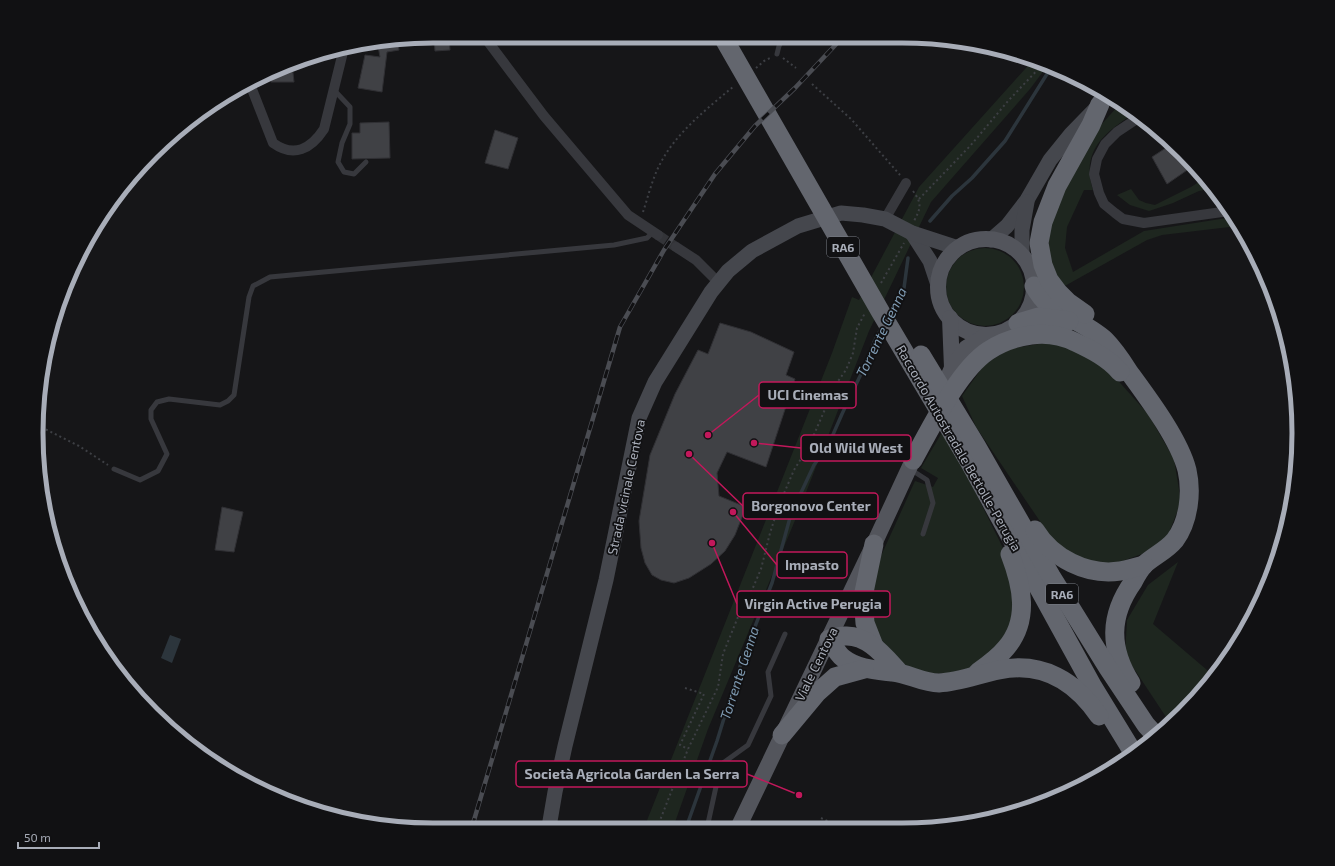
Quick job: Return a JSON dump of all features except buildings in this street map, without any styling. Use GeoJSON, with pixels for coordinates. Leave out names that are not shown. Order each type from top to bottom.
{"type":"FeatureCollection","features":[{"type":"Feature","properties":{"kind":"highway","name":"Raccordo Autostradale Bettolle-Perugia"},"geometry":{"type":"LineString","coordinates":[[726,43],[880,310],[971,454],[1093,687],[1131,748]]}},
{"type":"Feature","properties":{"kind":"highway","name":"RA6"},"geometry":{"type":"LineString","coordinates":[[740,43],[887,298],[971,454],[1051,576],[1108,668],[1152,732]]}},
{"type":"Feature","properties":{"kind":"highway"},"geometry":{"type":"LineString","coordinates":[[1104,101],[1057,186],[1043,222],[1039,243],[1043,265],[1049,280],[1058,292],[1068,302],[1093,319],[1120,346],[1147,397],[1179,450],[1190,484],[1186,519],[1175,539],[1162,552],[1144,565],[1126,591],[1117,612],[1114,638],[1117,655],[1123,670],[1158,727]]}},
{"type":"Feature","properties":{"kind":"highway"},"geometry":{"type":"LineString","coordinates":[[1034,286],[1049,306],[1092,330],[1106,340],[1147,397]]}},
{"type":"Feature","properties":{"kind":"highway"},"geometry":{"type":"LineString","coordinates":[[1018,323],[1038,317],[1062,320],[1082,325]]}},
{"type":"Feature","properties":{"kind":"highway"},"geometry":{"type":"LineString","coordinates":[[911,464],[960,380],[988,351],[1020,337],[1055,335],[1069,339],[1091,349],[1112,363],[1129,383],[1147,397]]}},
{"type":"Feature","properties":{"kind":"highway"},"geometry":{"type":"LineString","coordinates":[[971,454],[998,469],[1038,535],[1055,553],[1071,563],[1086,568],[1104,571],[1119,571],[1144,565]]}},
{"type":"Feature","properties":{"kind":"highway"},"geometry":{"type":"LineString","coordinates":[[971,454],[979,490],[1014,564],[1022,599],[1021,615],[1016,633],[1006,648],[992,662],[972,676]]}},
{"type":"Feature","properties":{"kind":"highway"},"geometry":{"type":"LineString","coordinates":[[874,544],[863,597],[864,623],[874,646]]}},
{"type":"Feature","properties":{"kind":"highway"},"geometry":{"type":"LineString","coordinates":[[864,669],[843,658],[837,652],[829,638],[845,636],[857,638],[874,646],[900,672]]}},
{"type":"Feature","properties":{"kind":"highway"},"geometry":{"type":"LineString","coordinates":[[782,735],[817,693],[835,677],[864,669],[900,672],[918,680],[938,683],[954,681],[1010,668],[1032,668],[1048,673],[1066,682],[1081,694],[1097,714],[1123,754]]}},
{"type":"Feature","properties":{"kind":"main road"},"geometry":{"type":"LineString","coordinates":[[979,240],[991,240],[1002,242],[1013,247],[1022,255],[1030,270],[1034,286],[1032,300],[1027,312],[1018,323],[1009,329],[987,335],[973,333],[961,327],[950,318],[943,308],[939,297],[938,285],[941,271],[948,258],[958,248],[979,240]]}},
{"type":"Feature","properties":{"kind":"main road"},"geometry":{"type":"LineString","coordinates":[[950,318],[952,368]]}},
{"type":"Feature","properties":{"kind":"main road"},"geometry":{"type":"LineString","coordinates":[[952,368],[966,348],[987,335]]}},
{"type":"Feature","properties":{"kind":"main road","name":"Viale Centova"},"geometry":{"type":"LineString","coordinates":[[740,823],[874,544],[911,464],[952,368]]}},
{"type":"Feature","properties":{"kind":"street"},"geometry":{"type":"LineString","coordinates":[[489,43],[544,116],[628,215],[656,234]]}},
{"type":"Feature","properties":{"kind":"street"},"geometry":{"type":"LineString","coordinates":[[252,88],[273,143],[281,149],[290,151],[302,149],[309,146],[324,129],[343,53]]}},
{"type":"Feature","properties":{"kind":"street"},"geometry":{"type":"LineString","coordinates":[[991,240],[1007,226],[1027,200],[1050,160],[1071,134],[1104,101]]}},
{"type":"Feature","properties":{"kind":"street"},"geometry":{"type":"LineString","coordinates":[[1134,120],[1116,132],[1105,144],[1097,159],[1094,174],[1099,193],[1104,204],[1123,219],[1144,223],[1223,212]]}},
{"type":"Feature","properties":{"kind":"street"},"geometry":{"type":"LineString","coordinates":[[886,219],[906,183]]}},
{"type":"Feature","properties":{"kind":"street"},"geometry":{"type":"LineString","coordinates":[[1022,255],[1022,230],[1027,200]]}},
{"type":"Feature","properties":{"kind":"street","name":"Strada vicinale Centova"},"geometry":{"type":"LineString","coordinates":[[550,823],[564,746],[606,580],[640,418],[655,382],[711,292],[728,272],[752,251],[798,226],[841,214],[863,215],[886,219],[910,233],[958,248]]}},
{"type":"Feature","properties":{"kind":"street"},"geometry":{"type":"LineString","coordinates":[[910,233],[930,261],[938,285]]}},
{"type":"Feature","properties":{"kind":"street"},"geometry":{"type":"LineString","coordinates":[[676,247],[696,260],[718,283]]}},
{"type":"Feature","properties":{"kind":"lane"},"geometry":{"type":"LineString","coordinates":[[777,54],[781,43]]}},
{"type":"Feature","properties":{"kind":"lane"},"geometry":{"type":"LineString","coordinates":[[334,89],[350,107],[350,124],[342,143],[338,162],[344,172],[354,174],[366,162]]}},
{"type":"Feature","properties":{"kind":"lane"},"geometry":{"type":"LineString","coordinates":[[114,469],[140,480],[158,471],[167,454],[151,419],[151,410],[157,402],[169,398],[220,405],[228,401],[234,395],[249,297],[253,286],[270,277],[614,245],[647,238],[656,234]]}},
{"type":"Feature","properties":{"kind":"lane"},"geometry":{"type":"LineString","coordinates":[[911,464],[928,480],[933,503],[924,534]]}},
{"type":"Feature","properties":{"kind":"lane"},"geometry":{"type":"LineString","coordinates":[[708,823],[719,773],[723,763],[748,745],[771,696],[768,672],[785,634]]}},
{"type":"Feature","properties":{"kind":"path"},"geometry":{"type":"LineString","coordinates":[[753,70],[764,61],[777,54],[796,68]]}},
{"type":"Feature","properties":{"kind":"path"},"geometry":{"type":"LineString","coordinates":[[879,286],[910,233],[919,211],[919,199],[971,145],[1008,101],[1039,68]]}},
{"type":"Feature","properties":{"kind":"path"},"geometry":{"type":"LineString","coordinates":[[640,223],[659,166],[676,139],[737,84]]}},
{"type":"Feature","properties":{"kind":"path"},"geometry":{"type":"LineString","coordinates":[[812,84],[851,119],[906,183]]}},
{"type":"Feature","properties":{"kind":"path"},"geometry":{"type":"LineString","coordinates":[[659,823],[688,749],[718,687],[724,654],[742,607],[752,590],[761,569],[770,533],[794,470],[809,446],[836,384],[846,370],[852,353],[857,328],[865,312]]}},
{"type":"Feature","properties":{"kind":"path"},"geometry":{"type":"LineString","coordinates":[[43,428],[79,446],[114,469]]}},
{"type":"Feature","properties":{"kind":"path"},"geometry":{"type":"LineString","coordinates":[[759,498],[765,502],[780,505]]}},
{"type":"Feature","properties":{"kind":"path"},"geometry":{"type":"LineString","coordinates":[[765,502],[769,510],[777,513]]}},
{"type":"Feature","properties":{"kind":"path"},"geometry":{"type":"LineString","coordinates":[[685,688],[704,694],[680,746],[688,749]]}},
{"type":"Feature","properties":{"kind":"path"},"geometry":{"type":"LineString","coordinates":[[821,818],[832,823]]}},
{"type":"Feature","properties":{"kind":"shaded area"},"geometry":{"type":"Polygon","coordinates":[[[1029,65],[1044,70],[1030,89],[931,202],[869,331],[796,518],[708,729],[675,823],[646,823],[832,353],[852,297],[859,300],[919,187],[1029,65]]]}},
{"type":"Feature","properties":{"kind":"shaded area"},"geometry":{"type":"Polygon","coordinates":[[[1117,108],[1129,117],[1104,137],[1092,154],[1090,176],[1093,190],[1084,190],[1067,227],[1065,248],[1073,272],[1144,231],[1227,218],[1233,227],[1162,235],[1147,240],[1063,287],[1051,266],[1048,248],[1049,226],[1062,189],[1100,126],[1117,108]]]}},
{"type":"Feature","properties":{"kind":"shaded area"},"geometry":{"type":"Polygon","coordinates":[[[1199,182],[1206,190],[1149,211],[1130,205],[1117,195],[1131,189],[1139,200],[1155,205],[1199,182]]]}},
{"type":"Feature","properties":{"kind":"shaded area"},"geometry":{"type":"Polygon","coordinates":[[[985,248],[1000,251],[1007,255],[1017,265],[1021,272],[1024,287],[1021,302],[1017,309],[1007,319],[1000,323],[985,326],[970,323],[963,319],[953,309],[949,302],[946,287],[949,272],[953,265],[963,255],[970,251],[985,248]]]}},
{"type":"Feature","properties":{"kind":"shaded area"},"geometry":{"type":"Polygon","coordinates":[[[1050,342],[1090,355],[1113,375],[1148,414],[1174,459],[1181,502],[1167,538],[1142,554],[1114,564],[1077,559],[1054,542],[976,427],[962,396],[984,365],[1009,349],[1050,342]]]}},
{"type":"Feature","properties":{"kind":"shaded area"},"geometry":{"type":"Polygon","coordinates":[[[944,429],[1006,554],[1017,599],[1011,629],[993,657],[962,673],[927,674],[894,660],[877,635],[869,609],[876,567],[915,481],[933,487],[938,478],[921,468],[944,429]]]}},
{"type":"Feature","properties":{"kind":"shaded area"},"geometry":{"type":"Polygon","coordinates":[[[1178,562],[1153,624],[1209,672],[1178,709],[1167,719],[1125,655],[1127,620],[1148,585],[1178,562]]]}},
{"type":"Feature","properties":{"kind":"shaded area"},"geometry":{"type":"Polygon","coordinates":[[[170,635],[181,639],[172,663],[161,658],[170,635]]]}},
{"type":"Feature","properties":{"kind":"waterway","name":"Torrente Genna"},"geometry":{"type":"LineString","coordinates":[[930,221],[952,196],[972,178],[1005,141],[1048,72]]}},
{"type":"Feature","properties":{"kind":"waterway","name":"Torrente Genna"},"geometry":{"type":"LineString","coordinates":[[889,315],[904,288],[908,258]]}},
{"type":"Feature","properties":{"kind":"waterway","name":"Torrente Genna"},"geometry":{"type":"LineString","coordinates":[[688,823],[717,741],[742,660],[772,583],[791,514],[814,465],[828,446],[882,327]]}},
{"type":"Feature","properties":{"kind":"tunnel"},"geometry":{"type":"LineString","coordinates":[[658,235],[676,247]]}},
{"type":"Feature","properties":{"kind":"railway"},"geometry":{"type":"LineString","coordinates":[[473,823],[620,327],[664,250],[715,174],[755,126],[795,88],[837,43]]}},
{"type":"Feature","properties":{"kind":"place","name":"UCI Cinemas"},"geometry":{"type":"Point","coordinates":[708,435]}},
{"type":"Feature","properties":{"kind":"place","name":"Old Wild West"},"geometry":{"type":"Point","coordinates":[754,443]}},
{"type":"Feature","properties":{"kind":"place","name":"Borgonovo Center"},"geometry":{"type":"Point","coordinates":[689,454]}},
{"type":"Feature","properties":{"kind":"place","name":"Impasto"},"geometry":{"type":"Point","coordinates":[733,512]}},
{"type":"Feature","properties":{"kind":"place","name":"Virgin Active Perugia"},"geometry":{"type":"Point","coordinates":[712,543]}},
{"type":"Feature","properties":{"kind":"place","name":"Società Agricola Garden La Serra"},"geometry":{"type":"Point","coordinates":[799,795]}}]}
